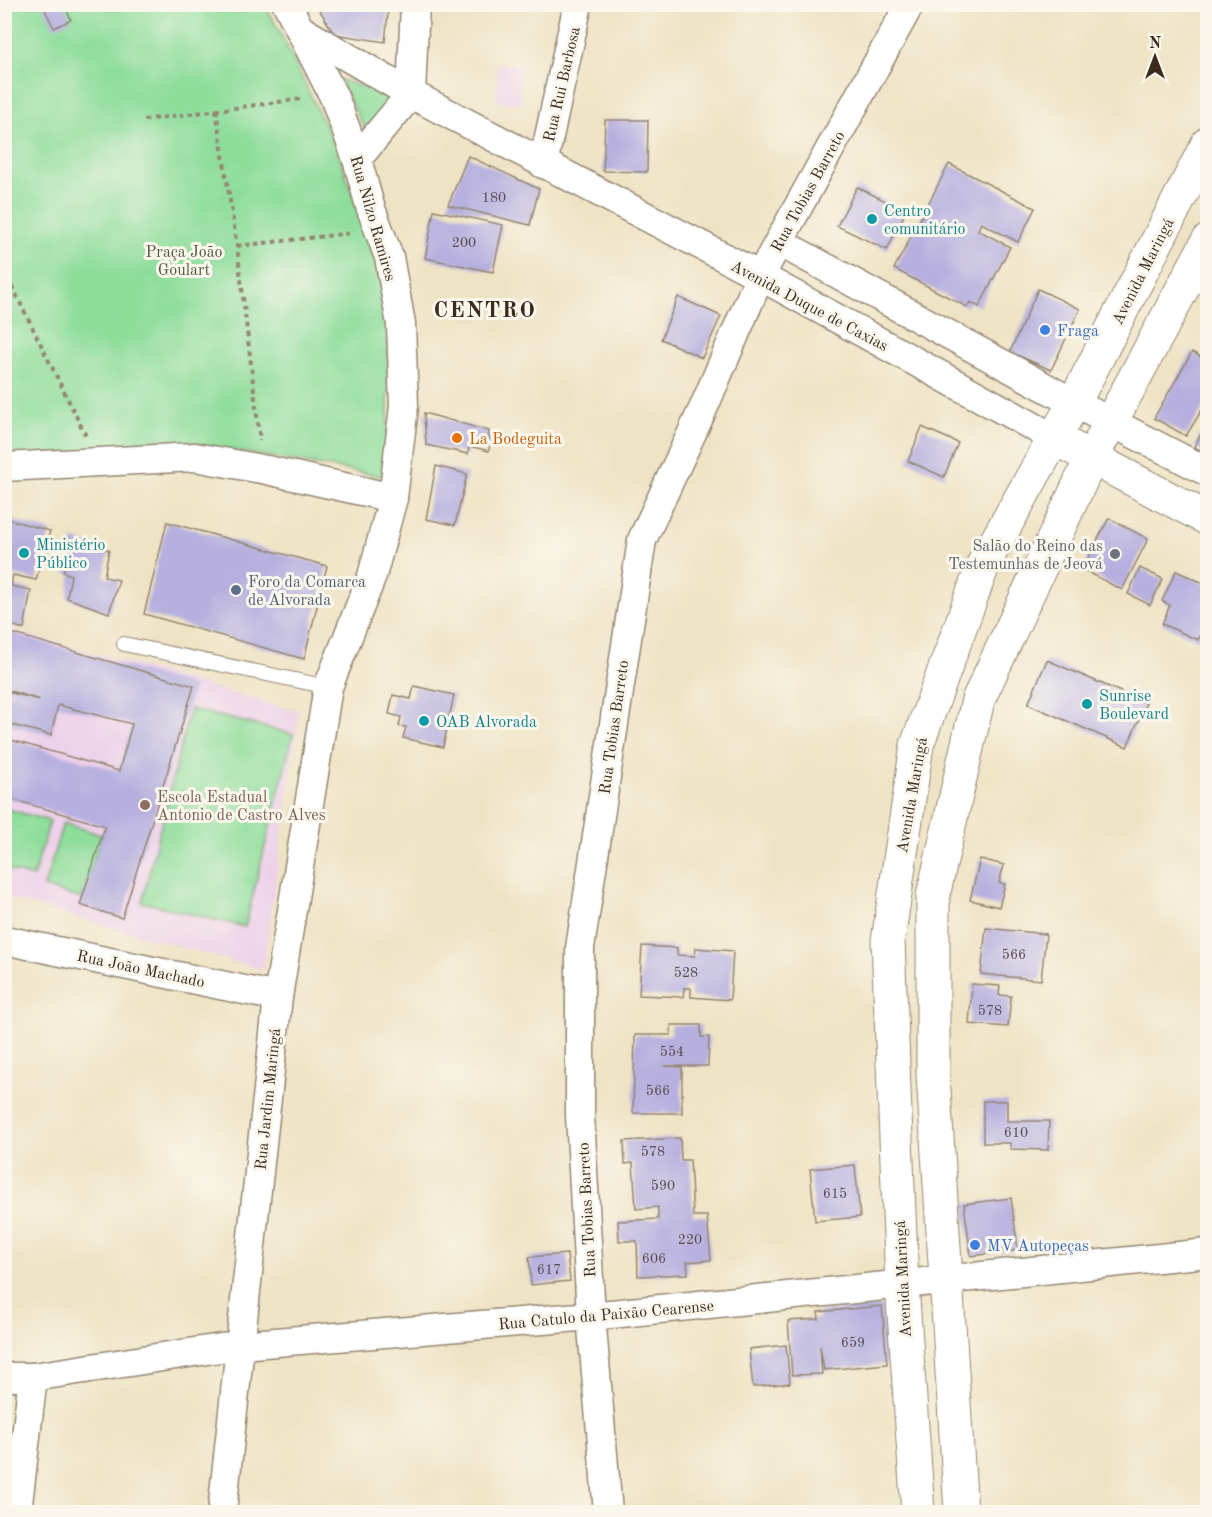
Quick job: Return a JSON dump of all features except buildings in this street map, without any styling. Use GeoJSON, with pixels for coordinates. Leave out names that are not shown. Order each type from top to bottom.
{"type":"FeatureCollection","features":[{"type":"Feature","properties":{"kind":"main road","name":"Avenida Maringá"},"geometry":{"type":"LineString","coordinates":[[918,1512],[902,1285],[888,941],[917,745],[983,566],[1074,403],[1208,142]]}},
{"type":"Feature","properties":{"kind":"main road"},"geometry":{"type":"LineString","coordinates":[[961,1512],[933,1076],[933,896],[978,700],[1092,456],[1208,241]]}},
{"type":"Feature","properties":{"kind":"main road","name":"Avenida Duque de Caxias"},"geometry":{"type":"LineString","coordinates":[[1054,438],[1208,519]]}},
{"type":"Feature","properties":{"kind":"street","name":"Rua Nilzo Ramires"},"geometry":{"type":"LineString","coordinates":[[287,4],[334,97],[357,159],[370,206],[389,257],[401,324],[404,406],[393,498],[372,576],[328,687]]}},
{"type":"Feature","properties":{"kind":"street"},"geometry":{"type":"LineString","coordinates":[[357,159],[411,94],[415,4]]}},
{"type":"Feature","properties":{"kind":"street","name":"Rua Rui Barbosa"},"geometry":{"type":"LineString","coordinates":[[543,164],[579,4]]}},
{"type":"Feature","properties":{"kind":"street","name":"Rua Tobias Barreto"},"geometry":{"type":"LineString","coordinates":[[608,1512],[591,1316],[580,1115],[580,948],[642,540],[703,409],[760,276],[910,4]]}},
{"type":"Feature","properties":{"kind":"street","name":"Avenida Duque de Caxias"},"geometry":{"type":"LineString","coordinates":[[301,30],[411,94],[760,276],[1054,438]]}},
{"type":"Feature","properties":{"kind":"street"},"geometry":{"type":"LineString","coordinates":[[779,242],[1074,403],[1208,472]]}},
{"type":"Feature","properties":{"kind":"street"},"geometry":{"type":"LineString","coordinates":[[4,467],[195,457],[267,470],[393,498]]}},
{"type":"Feature","properties":{"kind":"street","name":"Rua Jardim Maringá"},"geometry":{"type":"LineString","coordinates":[[222,1512],[278,997],[328,687]]}},
{"type":"Feature","properties":{"kind":"street","name":"Rua João Machado"},"geometry":{"type":"LineString","coordinates":[[4,940],[278,997]]}},
{"type":"Feature","properties":{"kind":"street","name":"Rua Catulo da Paixão Cearense"},"geometry":{"type":"LineString","coordinates":[[4,1377],[33,1377],[240,1345],[591,1316],[1208,1253]]}},
{"type":"Feature","properties":{"kind":"street"},"geometry":{"type":"LineString","coordinates":[[17,1512],[33,1377]]}},
{"type":"Feature","properties":{"kind":"lane"},"geometry":{"type":"LineString","coordinates":[[124,644],[328,687]]}},
{"type":"Feature","properties":{"kind":"path"},"geometry":{"type":"LineString","coordinates":[[144,120],[301,99]]}},
{"type":"Feature","properties":{"kind":"path"},"geometry":{"type":"LineString","coordinates":[[216,110],[237,246],[260,445]]}},
{"type":"Feature","properties":{"kind":"path"},"geometry":{"type":"LineString","coordinates":[[237,246],[354,232]]}},
{"type":"Feature","properties":{"kind":"path"},"geometry":{"type":"LineString","coordinates":[[4,270],[89,444]]}},
{"type":"Feature","properties":{"kind":"shaded area"},"geometry":{"type":"Polygon","coordinates":[[[497,64],[517,64],[521,104],[497,102],[497,64]]]}},
{"type":"Feature","properties":{"kind":"shaded area","name":"Escola Estadual Antonio de Castro Alves"},"geometry":{"type":"Polygon","coordinates":[[[4,628],[299,712],[263,970],[5,897],[4,628]]]}},
{"type":"Feature","properties":{"kind":"green space","name":"Praça João Goulart"},"geometry":{"type":"Polygon","coordinates":[[[5,5],[264,5],[278,28],[339,154],[388,301],[388,477],[195,444],[5,457],[5,5]]]}},
{"type":"Feature","properties":{"kind":"green space"},"geometry":{"type":"Polygon","coordinates":[[[339,79],[399,99],[367,133],[339,79]]]}},
{"type":"Feature","properties":{"kind":"green space"},"geometry":{"type":"Polygon","coordinates":[[[190,709],[293,734],[245,927],[142,902],[190,709]]]}},
{"type":"Feature","properties":{"kind":"green space"},"geometry":{"type":"Polygon","coordinates":[[[4,808],[50,821],[33,877],[5,869],[4,808]]]}},
{"type":"Feature","properties":{"kind":"green space"},"geometry":{"type":"Polygon","coordinates":[[[63,823],[102,835],[82,899],[44,887],[63,823]]]}},
{"type":"Feature","properties":{"kind":"place","name":"Centro comunitário"},"geometry":{"type":"Point","coordinates":[872,219]}},
{"type":"Feature","properties":{"kind":"place","name":"Fraga"},"geometry":{"type":"Point","coordinates":[1045,330]}},
{"type":"Feature","properties":{"kind":"place","name":"La Bodeguita"},"geometry":{"type":"Point","coordinates":[457,438]}},
{"type":"Feature","properties":{"kind":"place","name":"Ministério Público"},"geometry":{"type":"Point","coordinates":[24,553]}},
{"type":"Feature","properties":{"kind":"place","name":"Salão do Reino das Testemunhas de Jeová"},"geometry":{"type":"Point","coordinates":[1115,554]}},
{"type":"Feature","properties":{"kind":"place","name":"Foro da Comarca de Alvorada"},"geometry":{"type":"Point","coordinates":[236,590]}},
{"type":"Feature","properties":{"kind":"place","name":"Sunrise Boulevard"},"geometry":{"type":"Point","coordinates":[1087,704]}},
{"type":"Feature","properties":{"kind":"place","name":"OAB Alvorada"},"geometry":{"type":"Point","coordinates":[424,721]}},
{"type":"Feature","properties":{"kind":"place","name":"Escola Estadual Antonio de Castro Alves"},"geometry":{"type":"Point","coordinates":[145,805]}},
{"type":"Feature","properties":{"kind":"place","name":"MV Autopeças"},"geometry":{"type":"Point","coordinates":[975,1245]}},
{"type":"Feature","properties":{"kind":"district","name":"CENTRO"},"geometry":{"type":"Point","coordinates":[485,309]}}]}
